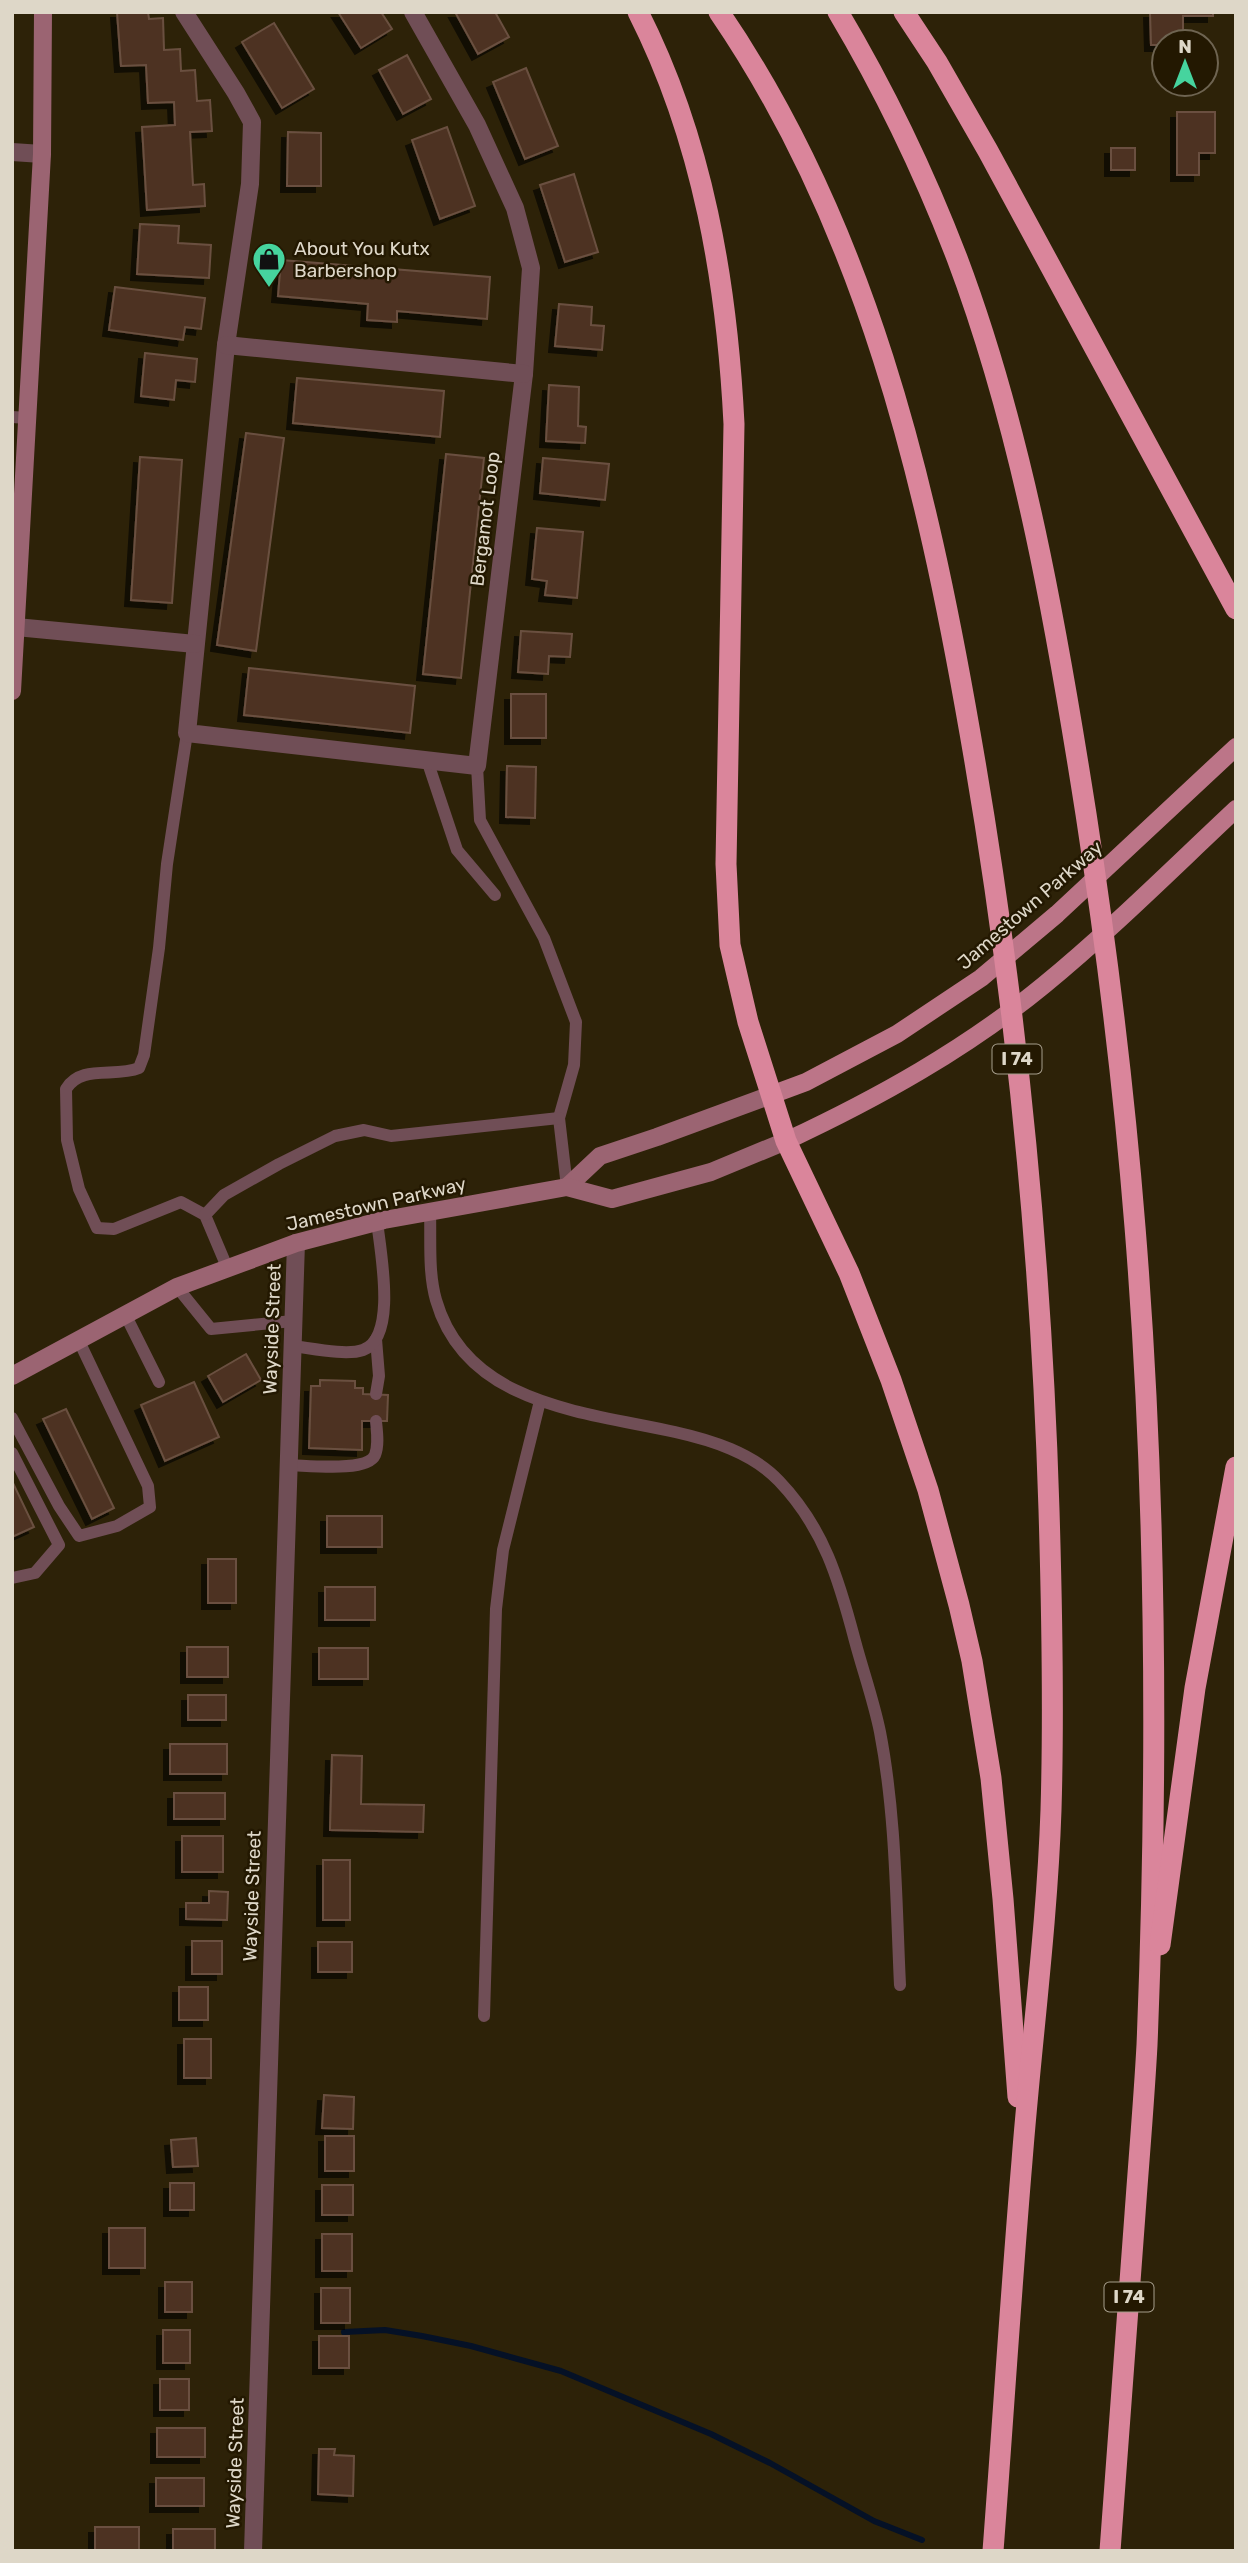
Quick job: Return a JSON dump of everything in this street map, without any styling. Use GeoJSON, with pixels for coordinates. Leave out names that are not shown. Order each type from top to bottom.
{"type":"FeatureCollection","features":[{"type":"Feature","properties":{"kind":"highway"},"geometry":{"type":"LineString","coordinates":[[638,12],[663,66],[683,125],[712,231],[725,303],[734,424],[727,906],[738,983],[786,1141],[849,1273],[891,1380],[928,1490],[959,1605],[976,1684],[991,1778],[1022,2156]]}},
{"type":"Feature","properties":{"kind":"highway","name":"I 74"},"geometry":{"type":"LineString","coordinates":[[719,12],[772,98],[812,175],[860,287],[909,439],[960,675],[995,889],[1024,1119],[1043,1361],[1051,1578],[1051,1810],[993,2551]]}},
{"type":"Feature","properties":{"kind":"highway","name":"I 74"},"geometry":{"type":"LineString","coordinates":[[838,12],[898,119],[930,191],[985,340],[1006,414],[1052,618],[1095,875],[1124,1109],[1135,1225],[1148,1447],[1153,1695],[1147,2048],[1110,2551]]}},
{"type":"Feature","properties":{"kind":"highway"},"geometry":{"type":"LineString","coordinates":[[904,12],[937,62],[988,150],[1236,609]]}},
{"type":"Feature","properties":{"kind":"highway"},"geometry":{"type":"LineString","coordinates":[[1147,2048],[1195,1688],[1236,1466]]}},
{"type":"Feature","properties":{"kind":"main road"},"geometry":{"type":"LineString","coordinates":[[12,691],[16,627],[20,418],[43,154],[43,12]]}},
{"type":"Feature","properties":{"kind":"main road","name":"Jamestown Parkway"},"geometry":{"type":"LineString","coordinates":[[567,1187],[600,1156],[657,1138],[806,1082],[897,1034],[1020,947],[1236,747]]}},
{"type":"Feature","properties":{"kind":"main road","name":"Jamestown Parkway"},"geometry":{"type":"LineString","coordinates":[[12,1376],[177,1287],[296,1243],[430,1211],[567,1187],[612,1199],[711,1172],[786,1141],[872,1099],[948,1054],[1044,985],[1236,809]]}},
{"type":"Feature","properties":{"kind":"street"},"geometry":{"type":"LineString","coordinates":[[184,12],[252,122],[250,184],[226,345],[187,733],[477,766]]}},
{"type":"Feature","properties":{"kind":"street","name":"Bergamot Loop"},"geometry":{"type":"LineString","coordinates":[[413,12],[477,125],[515,208],[531,268],[524,374],[477,766]]}},
{"type":"Feature","properties":{"kind":"street"},"geometry":{"type":"LineString","coordinates":[[12,152],[43,154]]}},
{"type":"Feature","properties":{"kind":"street"},"geometry":{"type":"LineString","coordinates":[[226,345],[524,374]]}},
{"type":"Feature","properties":{"kind":"street"},"geometry":{"type":"LineString","coordinates":[[16,627],[195,644]]}},
{"type":"Feature","properties":{"kind":"street","name":"Wayside Street"},"geometry":{"type":"LineString","coordinates":[[253,2551],[296,1243]]}},
{"type":"Feature","properties":{"kind":"lane"},"geometry":{"type":"LineString","coordinates":[[187,733],[167,864],[159,948],[144,1055],[139,1068],[129,1073],[79,1075],[70,1082],[66,1089],[67,1140],[79,1189],[97,1228],[114,1229],[181,1202],[205,1215],[227,1267]]}},
{"type":"Feature","properties":{"kind":"lane"},"geometry":{"type":"LineString","coordinates":[[428,760],[457,850],[495,895]]}},
{"type":"Feature","properties":{"kind":"lane"},"geometry":{"type":"LineString","coordinates":[[477,766],[480,820],[544,938],[576,1023],[574,1065],[559,1118],[567,1187]]}},
{"type":"Feature","properties":{"kind":"lane"},"geometry":{"type":"LineString","coordinates":[[205,1215],[224,1195],[335,1136],[363,1130],[391,1136],[559,1118]]}},
{"type":"Feature","properties":{"kind":"lane"},"geometry":{"type":"LineString","coordinates":[[430,1211],[431,1262],[436,1299],[449,1333],[474,1364],[506,1387],[540,1401],[704,1439],[744,1456],[778,1478],[805,1511],[836,1572],[880,1731],[890,1808],[900,1985]]}},
{"type":"Feature","properties":{"kind":"lane"},"geometry":{"type":"LineString","coordinates":[[292,1346],[363,1350],[380,1334],[383,1280],[377,1222]]}},
{"type":"Feature","properties":{"kind":"lane"},"geometry":{"type":"LineString","coordinates":[[177,1287],[211,1329],[293,1321]]}},
{"type":"Feature","properties":{"kind":"lane"},"geometry":{"type":"LineString","coordinates":[[125,1314],[159,1382]]}},
{"type":"Feature","properties":{"kind":"lane"},"geometry":{"type":"LineString","coordinates":[[376,1339],[379,1376],[376,1394]]}},
{"type":"Feature","properties":{"kind":"lane"},"geometry":{"type":"LineString","coordinates":[[12,1418],[59,1507],[79,1536],[117,1526],[150,1507],[148,1486],[79,1341]]}},
{"type":"Feature","properties":{"kind":"lane"},"geometry":{"type":"LineString","coordinates":[[484,2016],[496,1609],[503,1550],[540,1401]]}},
{"type":"Feature","properties":{"kind":"lane"},"geometry":{"type":"LineString","coordinates":[[288,1465],[348,1466],[370,1462],[377,1445],[376,1421]]}},
{"type":"Feature","properties":{"kind":"lane"},"geometry":{"type":"LineString","coordinates":[[12,1453],[59,1545],[35,1573],[12,1578]]}},
{"type":"Feature","properties":{"kind":"building"},"geometry":{"type":"Polygon","coordinates":[[[117,12],[148,12],[149,19],[163,18],[164,50],[180,49],[181,71],[195,70],[197,101],[210,100],[212,131],[190,132],[193,185],[204,184],[205,206],[147,210],[142,127],[175,125],[174,102],[148,103],[146,65],[121,66],[117,12]]]}},
{"type":"Feature","properties":{"kind":"building"},"geometry":{"type":"Polygon","coordinates":[[[338,12],[381,12],[392,29],[361,48],[338,12]]]}},
{"type":"Feature","properties":{"kind":"building"},"geometry":{"type":"Polygon","coordinates":[[[455,12],[495,12],[509,37],[478,54],[455,12]]]}},
{"type":"Feature","properties":{"kind":"building"},"geometry":{"type":"Polygon","coordinates":[[[1150,12],[1213,12],[1213,16],[1183,16],[1183,28],[1150,28],[1150,12]]]}},
{"type":"Feature","properties":{"kind":"building"},"geometry":{"type":"Polygon","coordinates":[[[274,23],[314,89],[282,108],[242,42],[274,23]]]}},
{"type":"Feature","properties":{"kind":"building"},"geometry":{"type":"Polygon","coordinates":[[[407,55],[431,99],[403,114],[379,70],[407,55]]]}},
{"type":"Feature","properties":{"kind":"building"},"geometry":{"type":"Polygon","coordinates":[[[526,68],[558,146],[525,159],[493,82],[526,68]]]}},
{"type":"Feature","properties":{"kind":"building"},"geometry":{"type":"Polygon","coordinates":[[[1177,112],[1215,112],[1215,153],[1199,153],[1199,175],[1177,175],[1177,112]]]}},
{"type":"Feature","properties":{"kind":"building"},"geometry":{"type":"Polygon","coordinates":[[[447,127],[475,206],[440,219],[412,140],[447,127]]]}},
{"type":"Feature","properties":{"kind":"building"},"geometry":{"type":"Polygon","coordinates":[[[288,132],[321,133],[321,186],[287,186],[288,132]]]}},
{"type":"Feature","properties":{"kind":"building"},"geometry":{"type":"Polygon","coordinates":[[[1111,148],[1135,148],[1135,170],[1111,170],[1111,148]]]}},
{"type":"Feature","properties":{"kind":"building"},"geometry":{"type":"Polygon","coordinates":[[[574,174],[598,252],[565,262],[540,185],[574,174]]]}},
{"type":"Feature","properties":{"kind":"building"},"geometry":{"type":"Polygon","coordinates":[[[140,224],[179,226],[178,243],[211,245],[209,278],[137,274],[140,224]]]}},
{"type":"Feature","properties":{"kind":"building"},"geometry":{"type":"Polygon","coordinates":[[[281,260],[490,277],[487,319],[397,311],[397,322],[367,320],[368,304],[278,296],[281,260]]]}},
{"type":"Feature","properties":{"kind":"building"},"geometry":{"type":"Polygon","coordinates":[[[115,287],[205,298],[201,329],[185,327],[183,340],[109,330],[115,287]]]}},
{"type":"Feature","properties":{"kind":"building"},"geometry":{"type":"Polygon","coordinates":[[[559,304],[592,307],[591,325],[604,326],[602,350],[555,346],[559,304]]]}},
{"type":"Feature","properties":{"kind":"building"},"geometry":{"type":"Polygon","coordinates":[[[145,353],[197,359],[195,382],[176,380],[174,400],[141,396],[145,353]]]}},
{"type":"Feature","properties":{"kind":"building"},"geometry":{"type":"Polygon","coordinates":[[[297,378],[444,391],[440,437],[293,423],[297,378]]]}},
{"type":"Feature","properties":{"kind":"building"},"geometry":{"type":"Polygon","coordinates":[[[549,385],[579,387],[578,426],[586,427],[585,443],[546,441],[549,385]]]}},
{"type":"Feature","properties":{"kind":"building"},"geometry":{"type":"Polygon","coordinates":[[[246,433],[284,438],[256,651],[217,645],[246,433]]]}},
{"type":"Feature","properties":{"kind":"building"},"geometry":{"type":"Polygon","coordinates":[[[446,454],[484,458],[461,678],[423,674],[446,454]]]}},
{"type":"Feature","properties":{"kind":"building"},"geometry":{"type":"Polygon","coordinates":[[[140,457],[182,460],[172,603],[131,600],[140,457]]]}},
{"type":"Feature","properties":{"kind":"building"},"geometry":{"type":"Polygon","coordinates":[[[543,458],[609,464],[605,500],[540,493],[543,458]]]}},
{"type":"Feature","properties":{"kind":"building"},"geometry":{"type":"Polygon","coordinates":[[[537,528],[583,532],[577,598],[545,595],[547,581],[532,579],[537,528]]]}},
{"type":"Feature","properties":{"kind":"building"},"geometry":{"type":"Polygon","coordinates":[[[521,631],[572,634],[570,657],[549,656],[548,674],[518,672],[521,631]]]}},
{"type":"Feature","properties":{"kind":"building"},"geometry":{"type":"Polygon","coordinates":[[[249,668],[415,686],[410,733],[244,715],[249,668]]]}},
{"type":"Feature","properties":{"kind":"building"},"geometry":{"type":"Polygon","coordinates":[[[511,694],[546,694],[546,738],[511,738],[511,694]]]}},
{"type":"Feature","properties":{"kind":"building"},"geometry":{"type":"Polygon","coordinates":[[[507,766],[536,767],[535,818],[506,817],[507,766]]]}},
{"type":"Feature","properties":{"kind":"building"},"geometry":{"type":"Polygon","coordinates":[[[246,1354],[261,1380],[223,1402],[208,1376],[246,1354]]]}},
{"type":"Feature","properties":{"kind":"building"},"geometry":{"type":"Polygon","coordinates":[[[320,1380],[355,1381],[355,1388],[363,1388],[363,1394],[388,1395],[387,1421],[362,1421],[362,1450],[309,1448],[311,1386],[320,1386],[320,1380]]]}},
{"type":"Feature","properties":{"kind":"building"},"geometry":{"type":"Polygon","coordinates":[[[194,1382],[219,1437],[165,1461],[141,1405],[194,1382]]]}},
{"type":"Feature","properties":{"kind":"building"},"geometry":{"type":"Polygon","coordinates":[[[66,1409],[114,1508],[92,1519],[43,1419],[66,1409]]]}},
{"type":"Feature","properties":{"kind":"building"},"geometry":{"type":"Polygon","coordinates":[[[12,1481],[34,1527],[12,1537],[12,1481]]]}},
{"type":"Feature","properties":{"kind":"building"},"geometry":{"type":"Polygon","coordinates":[[[327,1516],[382,1516],[382,1547],[327,1547],[327,1516]]]}},
{"type":"Feature","properties":{"kind":"building"},"geometry":{"type":"Polygon","coordinates":[[[208,1559],[236,1559],[236,1603],[208,1603],[208,1559]]]}},
{"type":"Feature","properties":{"kind":"building"},"geometry":{"type":"Polygon","coordinates":[[[325,1587],[375,1587],[375,1620],[325,1620],[325,1587]]]}},
{"type":"Feature","properties":{"kind":"building"},"geometry":{"type":"Polygon","coordinates":[[[187,1647],[228,1647],[228,1677],[187,1677],[187,1647]]]}},
{"type":"Feature","properties":{"kind":"building"},"geometry":{"type":"Polygon","coordinates":[[[319,1648],[368,1648],[368,1679],[319,1679],[319,1648]]]}},
{"type":"Feature","properties":{"kind":"building"},"geometry":{"type":"Polygon","coordinates":[[[188,1695],[226,1695],[226,1720],[188,1720],[188,1695]]]}},
{"type":"Feature","properties":{"kind":"building"},"geometry":{"type":"Polygon","coordinates":[[[170,1744],[227,1744],[227,1774],[170,1774],[170,1744]]]}},
{"type":"Feature","properties":{"kind":"building"},"geometry":{"type":"Polygon","coordinates":[[[332,1755],[362,1756],[361,1804],[424,1805],[423,1832],[330,1830],[332,1755]]]}},
{"type":"Feature","properties":{"kind":"building"},"geometry":{"type":"Polygon","coordinates":[[[174,1793],[225,1793],[225,1819],[174,1819],[174,1793]]]}},
{"type":"Feature","properties":{"kind":"building"},"geometry":{"type":"Polygon","coordinates":[[[182,1836],[223,1836],[223,1872],[182,1872],[182,1836]]]}},
{"type":"Feature","properties":{"kind":"building"},"geometry":{"type":"Polygon","coordinates":[[[323,1860],[350,1860],[350,1920],[323,1920],[323,1860]]]}},
{"type":"Feature","properties":{"kind":"building"},"geometry":{"type":"Polygon","coordinates":[[[209,1891],[228,1892],[227,1920],[186,1919],[186,1903],[209,1903],[209,1891]]]}},
{"type":"Feature","properties":{"kind":"building"},"geometry":{"type":"Polygon","coordinates":[[[192,1941],[222,1941],[222,1974],[192,1974],[192,1941]]]}},
{"type":"Feature","properties":{"kind":"building"},"geometry":{"type":"Polygon","coordinates":[[[318,1942],[352,1942],[352,1972],[318,1972],[318,1942]]]}},
{"type":"Feature","properties":{"kind":"building"},"geometry":{"type":"Polygon","coordinates":[[[179,1987],[208,1987],[208,2020],[179,2020],[179,1987]]]}},
{"type":"Feature","properties":{"kind":"building"},"geometry":{"type":"Polygon","coordinates":[[[184,2039],[211,2039],[211,2078],[184,2078],[184,2039]]]}},
{"type":"Feature","properties":{"kind":"building"},"geometry":{"type":"Polygon","coordinates":[[[324,2095],[354,2097],[353,2129],[322,2128],[324,2095]]]}},
{"type":"Feature","properties":{"kind":"building"},"geometry":{"type":"Polygon","coordinates":[[[325,2136],[354,2136],[354,2171],[325,2171],[325,2136]]]}},
{"type":"Feature","properties":{"kind":"building"},"geometry":{"type":"Polygon","coordinates":[[[196,2138],[198,2166],[173,2167],[171,2140],[196,2138]]]}},
{"type":"Feature","properties":{"kind":"building"},"geometry":{"type":"Polygon","coordinates":[[[170,2183],[194,2183],[194,2210],[170,2210],[170,2183]]]}},
{"type":"Feature","properties":{"kind":"building"},"geometry":{"type":"Polygon","coordinates":[[[322,2185],[353,2185],[353,2215],[322,2215],[322,2185]]]}},
{"type":"Feature","properties":{"kind":"building"},"geometry":{"type":"Polygon","coordinates":[[[109,2228],[145,2228],[145,2268],[109,2268],[109,2228]]]}},
{"type":"Feature","properties":{"kind":"building"},"geometry":{"type":"Polygon","coordinates":[[[322,2234],[352,2234],[352,2271],[322,2271],[322,2234]]]}},
{"type":"Feature","properties":{"kind":"building"},"geometry":{"type":"Polygon","coordinates":[[[165,2282],[192,2282],[192,2312],[165,2312],[165,2282]]]}},
{"type":"Feature","properties":{"kind":"building"},"geometry":{"type":"Polygon","coordinates":[[[321,2288],[350,2288],[350,2323],[321,2323],[321,2288]]]}},
{"type":"Feature","properties":{"kind":"building"},"geometry":{"type":"Polygon","coordinates":[[[163,2330],[190,2330],[190,2363],[163,2363],[163,2330]]]}},
{"type":"Feature","properties":{"kind":"building"},"geometry":{"type":"Polygon","coordinates":[[[319,2336],[349,2336],[349,2368],[319,2368],[319,2336]]]}},
{"type":"Feature","properties":{"kind":"building"},"geometry":{"type":"Polygon","coordinates":[[[160,2379],[189,2379],[189,2410],[160,2410],[160,2379]]]}},
{"type":"Feature","properties":{"kind":"building"},"geometry":{"type":"Polygon","coordinates":[[[157,2428],[205,2428],[205,2457],[157,2457],[157,2428]]]}},
{"type":"Feature","properties":{"kind":"building"},"geometry":{"type":"Polygon","coordinates":[[[319,2449],[335,2449],[334,2455],[354,2456],[353,2496],[318,2494],[319,2449]]]}},
{"type":"Feature","properties":{"kind":"building"},"geometry":{"type":"Polygon","coordinates":[[[156,2478],[204,2478],[204,2506],[156,2506],[156,2478]]]}},
{"type":"Feature","properties":{"kind":"building"},"geometry":{"type":"Polygon","coordinates":[[[95,2527],[139,2527],[139,2551],[95,2551],[95,2527]]]}},
{"type":"Feature","properties":{"kind":"building"},"geometry":{"type":"Polygon","coordinates":[[[173,2529],[215,2529],[215,2551],[173,2551],[173,2529]]]}},
{"type":"Feature","properties":{"kind":"waterway"},"geometry":{"type":"LineString","coordinates":[[344,2332],[385,2330],[422,2336],[471,2346],[561,2371],[711,2434],[770,2463],[874,2521],[922,2540]]}},
{"type":"Feature","properties":{"kind":"place","name":"About You Kutx Barbershop"},"geometry":{"type":"Point","coordinates":[269,289]}}]}
